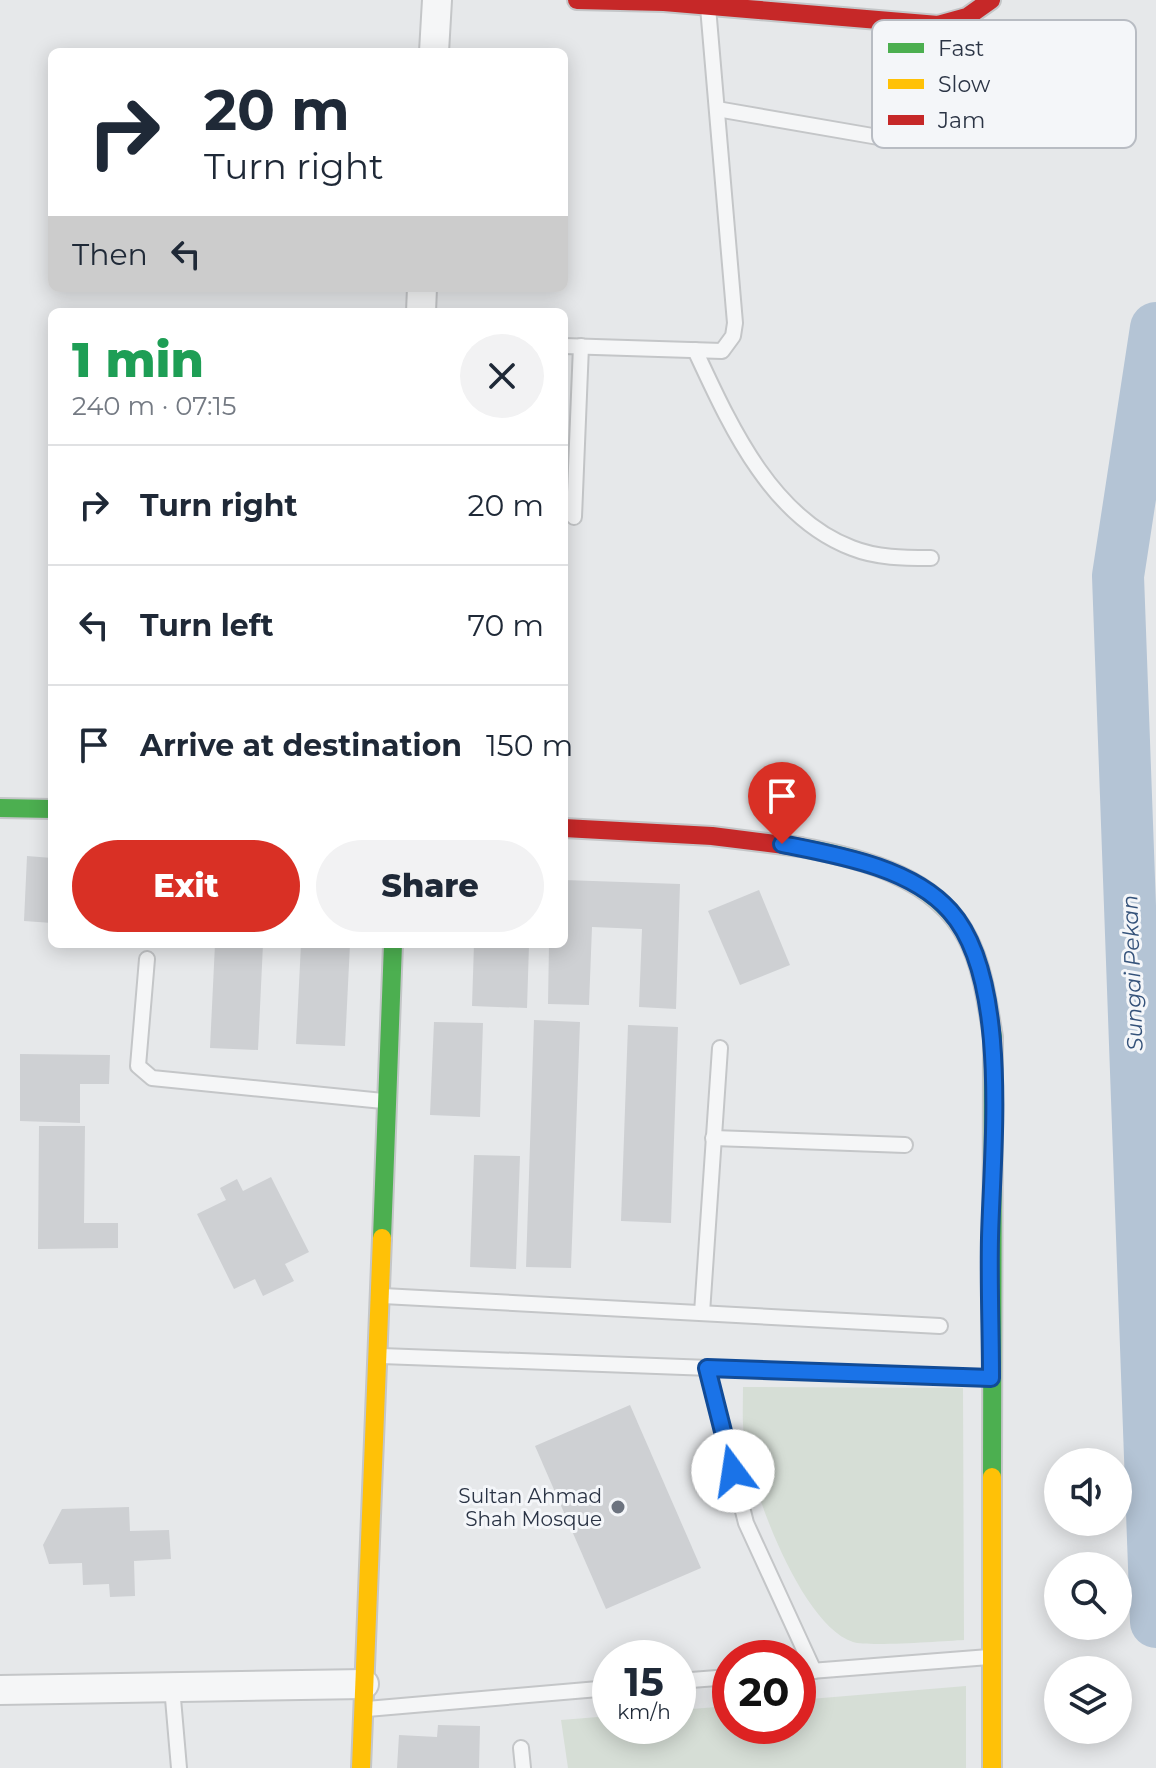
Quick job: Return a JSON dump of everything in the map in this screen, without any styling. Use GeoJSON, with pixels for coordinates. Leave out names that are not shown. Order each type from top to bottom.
{"type":"FeatureCollection","features":[{"type":"Feature","properties":{"kind":"main road"},"geometry":{"type":"LineString","coordinates":[[577,0],[708,5],[880,20]]}},
{"type":"Feature","properties":{"kind":"main road"},"geometry":{"type":"LineString","coordinates":[[956,20],[967,17],[991,0]]}},
{"type":"Feature","properties":{"kind":"main road"},"geometry":{"type":"LineString","coordinates":[[0,808],[48,809]]}},
{"type":"Feature","properties":{"kind":"main road"},"geometry":{"type":"LineString","coordinates":[[568,828],[755,838],[838,855],[909,881],[950,911],[977,958],[993,1037],[992,1768]]}},
{"type":"Feature","properties":{"kind":"main road"},"geometry":{"type":"LineString","coordinates":[[361,1768],[393,948]]}},
{"type":"Feature","properties":{"kind":"street"},"geometry":{"type":"LineString","coordinates":[[434,48],[437,0]]}},
{"type":"Feature","properties":{"kind":"street"},"geometry":{"type":"LineString","coordinates":[[0,1690],[172,1687],[364,1697]]}},
{"type":"Feature","properties":{"kind":"lane"},"geometry":{"type":"LineString","coordinates":[[568,346],[722,351],[733,336],[735,323],[708,5]]}},
{"type":"Feature","properties":{"kind":"lane"},"geometry":{"type":"LineString","coordinates":[[717,109],[872,136]]}},
{"type":"Feature","properties":{"kind":"lane"},"geometry":{"type":"LineString","coordinates":[[574,517],[581,346]]}},
{"type":"Feature","properties":{"kind":"lane"},"geometry":{"type":"LineString","coordinates":[[695,350],[737,440],[775,490],[811,524],[850,548],[890,557],[931,558]]}},
{"type":"Feature","properties":{"kind":"lane"},"geometry":{"type":"LineString","coordinates":[[147,959],[138,1066],[152,1078],[387,1102]]}},
{"type":"Feature","properties":{"kind":"lane"},"geometry":{"type":"LineString","coordinates":[[702,1313],[720,1048]]}},
{"type":"Feature","properties":{"kind":"lane"},"geometry":{"type":"LineString","coordinates":[[713,1138],[905,1145]]}},
{"type":"Feature","properties":{"kind":"lane"},"geometry":{"type":"LineString","coordinates":[[379,1296],[940,1326]]}},
{"type":"Feature","properties":{"kind":"lane"},"geometry":{"type":"LineString","coordinates":[[376,1355],[991,1378]]}},
{"type":"Feature","properties":{"kind":"lane"},"geometry":{"type":"LineString","coordinates":[[707,1368],[746,1523],[800,1640]]}},
{"type":"Feature","properties":{"kind":"lane"},"geometry":{"type":"LineString","coordinates":[[816,1671],[991,1657]]}},
{"type":"Feature","properties":{"kind":"lane"},"geometry":{"type":"LineString","coordinates":[[172,1687],[179,1768]]}},
{"type":"Feature","properties":{"kind":"lane"},"geometry":{"type":"LineString","coordinates":[[364,1697],[592,1689]]}},
{"type":"Feature","properties":{"kind":"lane"},"geometry":{"type":"LineString","coordinates":[[521,1748],[523,1768]]}},
{"type":"Feature","properties":{"kind":"shaded area"},"geometry":{"type":"Polygon","coordinates":[[[743,1387],[963,1388],[964,1640],[890,1644],[853,1642],[834,1630],[815,1610],[781,1552],[756,1487],[744,1436],[743,1387]]]}},
{"type":"Feature","properties":{"kind":"shaded area"},"geometry":{"type":"Polygon","coordinates":[[[966,1686],[966,1768],[568,1768],[561,1720],[592,1717],[592,1744],[696,1744],[696,1709],[712,1707],[712,1744],[816,1744],[816,1698],[966,1686]]]}},
{"type":"Feature","properties":{"kind":"building"},"geometry":{"type":"Polygon","coordinates":[[[27,856],[48,858],[48,923],[24,921],[27,856]]]}},
{"type":"Feature","properties":{"kind":"building"},"geometry":{"type":"Polygon","coordinates":[[[568,880],[680,884],[676,1009],[639,1007],[642,929],[592,927],[589,1005],[548,1004],[549,948],[568,948],[568,880]]]}},
{"type":"Feature","properties":{"kind":"building"},"geometry":{"type":"Polygon","coordinates":[[[759,890],[790,965],[740,985],[708,911],[759,890]]]}},
{"type":"Feature","properties":{"kind":"building"},"geometry":{"type":"Polygon","coordinates":[[[215,948],[263,948],[258,1050],[210,1048],[215,948]]]}},
{"type":"Feature","properties":{"kind":"building"},"geometry":{"type":"Polygon","coordinates":[[[301,948],[350,948],[345,1046],[296,1044],[301,948]]]}},
{"type":"Feature","properties":{"kind":"building"},"geometry":{"type":"Polygon","coordinates":[[[474,948],[529,948],[527,1008],[472,1006],[474,948]]]}},
{"type":"Feature","properties":{"kind":"building"},"geometry":{"type":"Polygon","coordinates":[[[534,1020],[580,1022],[571,1268],[526,1267],[534,1020]]]}},
{"type":"Feature","properties":{"kind":"building"},"geometry":{"type":"Polygon","coordinates":[[[434,1022],[483,1023],[480,1117],[430,1115],[434,1022]]]}},
{"type":"Feature","properties":{"kind":"building"},"geometry":{"type":"Polygon","coordinates":[[[628,1025],[678,1027],[671,1223],[621,1221],[628,1025]]]}},
{"type":"Feature","properties":{"kind":"building"},"geometry":{"type":"Polygon","coordinates":[[[20,1054],[110,1055],[109,1084],[80,1084],[80,1123],[20,1121],[20,1054]]]}},
{"type":"Feature","properties":{"kind":"building"},"geometry":{"type":"Polygon","coordinates":[[[39,1126],[85,1126],[84,1223],[118,1223],[118,1248],[38,1249],[39,1126]]]}},
{"type":"Feature","properties":{"kind":"building"},"geometry":{"type":"Polygon","coordinates":[[[474,1155],[520,1156],[516,1269],[470,1267],[474,1155]]]}},
{"type":"Feature","properties":{"kind":"building"},"geometry":{"type":"Polygon","coordinates":[[[271,1177],[309,1252],[285,1264],[294,1281],[263,1296],[255,1279],[234,1289],[197,1214],[226,1200],[220,1188],[237,1179],[243,1191],[271,1177]]]}},
{"type":"Feature","properties":{"kind":"building","name":"Sultan Ahmad Shah Mosque"},"geometry":{"type":"Polygon","coordinates":[[[630,1405],[701,1568],[606,1609],[535,1446],[630,1405]]]}},
{"type":"Feature","properties":{"kind":"building"},"geometry":{"type":"Polygon","coordinates":[[[129,1507],[130,1531],[169,1530],[171,1559],[134,1561],[135,1596],[110,1597],[109,1584],[83,1585],[82,1563],[49,1564],[43,1545],[62,1509],[129,1507]]]}},
{"type":"Feature","properties":{"kind":"building"},"geometry":{"type":"Polygon","coordinates":[[[438,1725],[480,1726],[479,1768],[397,1768],[399,1735],[437,1737],[438,1725]]]}},
{"type":"Feature","properties":{"kind":"waterway","name":"Sungai Pekan"},"geometry":{"type":"LineString","coordinates":[[1156,328],[1118,576],[1156,1622]]}},
{"type":"Feature","properties":{"kind":"traffic: fast"},"geometry":{"type":"LineString","coordinates":[[0,808],[48,809]]}},
{"type":"Feature","properties":{"kind":"traffic: fast"},"geometry":{"type":"LineString","coordinates":[[800,847],[871,864],[917,885],[953,916],[977,960],[993,1037],[992,1477]]}},
{"type":"Feature","properties":{"kind":"traffic: fast"},"geometry":{"type":"LineString","coordinates":[[382,1238],[393,948]]}},
{"type":"Feature","properties":{"kind":"traffic: slow"},"geometry":{"type":"LineString","coordinates":[[361,1768],[382,1238]]}},
{"type":"Feature","properties":{"kind":"traffic: slow"},"geometry":{"type":"LineString","coordinates":[[992,1477],[992,1768]]}},
{"type":"Feature","properties":{"kind":"traffic: jam"},"geometry":{"type":"LineString","coordinates":[[577,0],[664,2],[878,20]]}},
{"type":"Feature","properties":{"kind":"traffic: jam"},"geometry":{"type":"LineString","coordinates":[[956,20],[967,17],[991,0]]}},
{"type":"Feature","properties":{"kind":"traffic: jam"},"geometry":{"type":"LineString","coordinates":[[568,828],[712,836],[800,847]]}},
{"type":"Feature","properties":{"kind":"place","name":"Sultan Ahmad Shah Mosque"},"geometry":{"type":"Point","coordinates":[618,1507]}},
{"type":"Feature","properties":{"kind":"route"},"geometry":{"type":"LineString","coordinates":[[733,1471],[707,1368],[991,1378],[993,1037],[977,958],[950,911],[909,881],[838,855],[782,844]]}}]}
